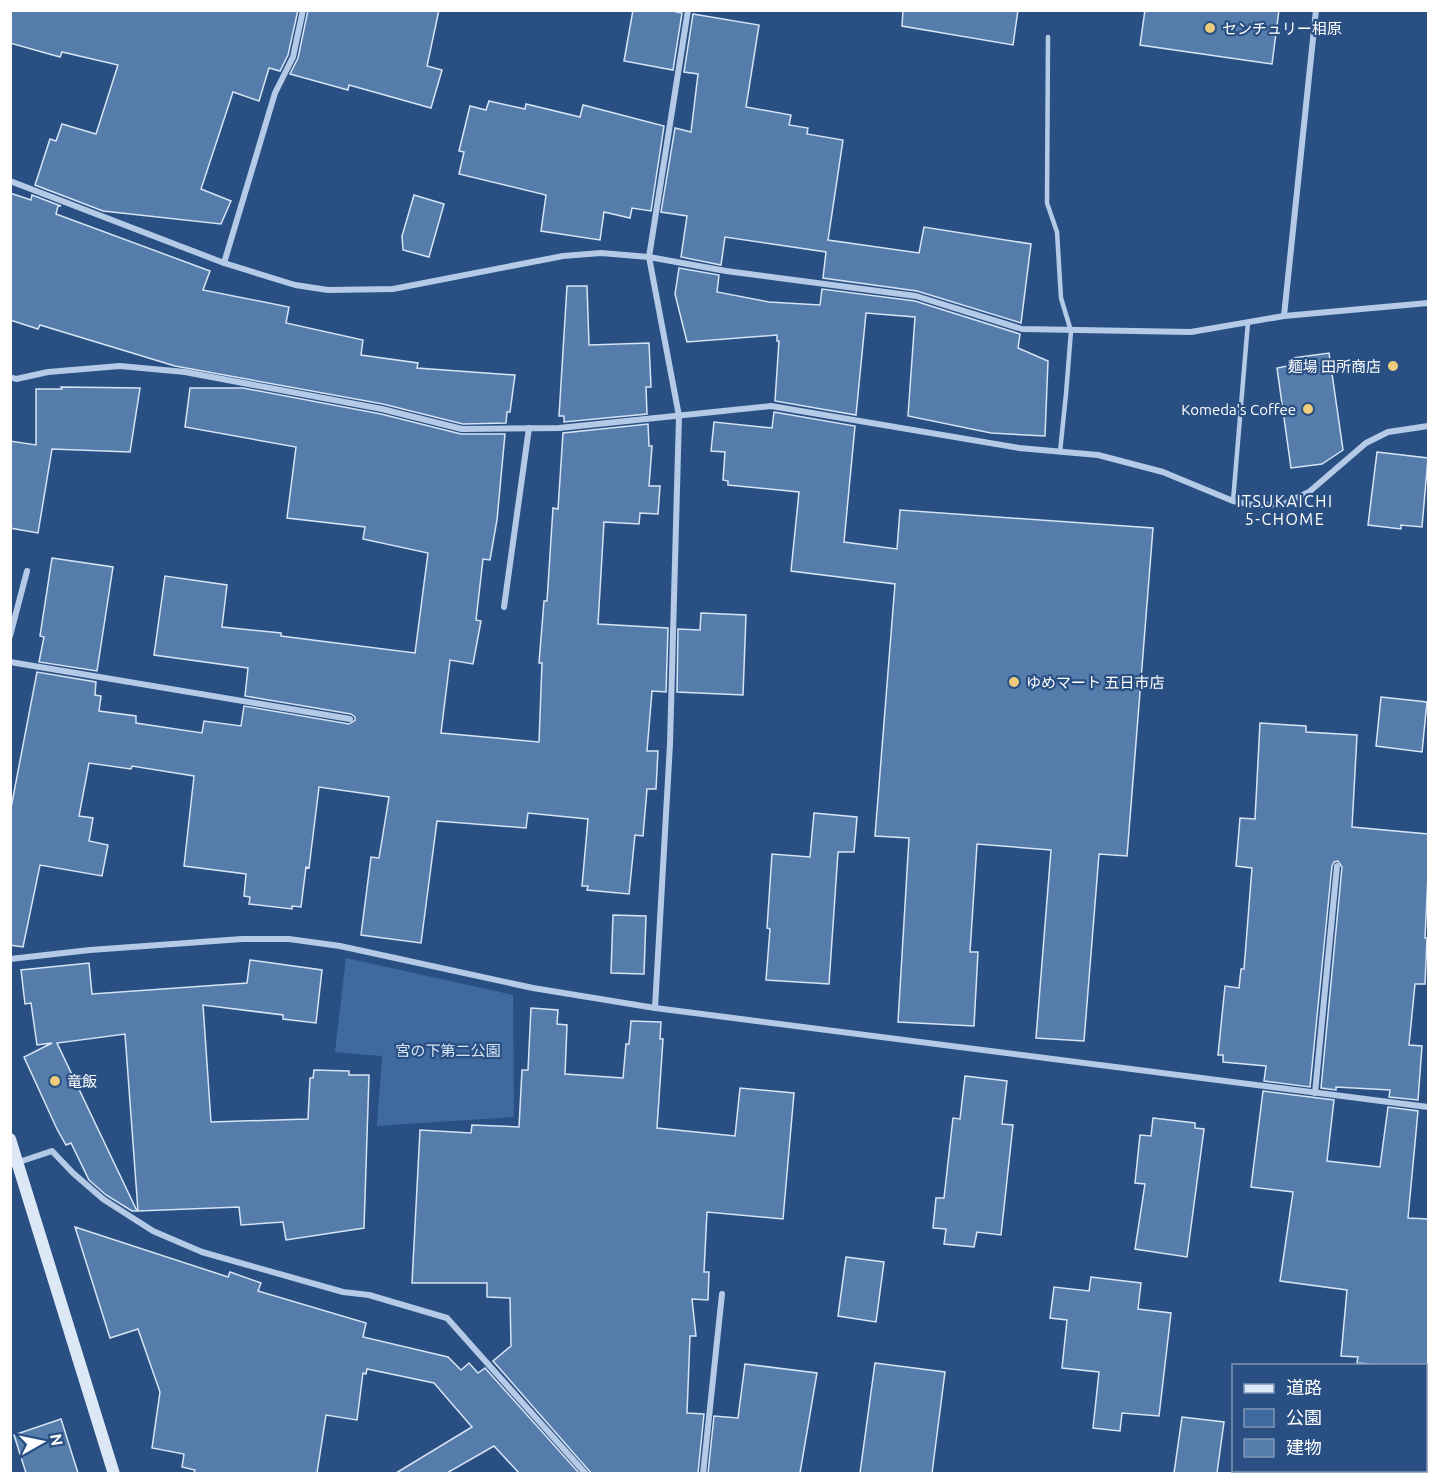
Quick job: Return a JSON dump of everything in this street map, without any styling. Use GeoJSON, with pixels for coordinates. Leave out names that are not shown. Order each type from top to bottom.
{"type":"FeatureCollection","features":[{"type":"Feature","properties":{"kind":"street"},"geometry":{"type":"LineString","coordinates":[[224,263],[275,93],[293,57],[303,10]]}},
{"type":"Feature","properties":{"kind":"street"},"geometry":{"type":"LineString","coordinates":[[655,1008],[670,744],[680,416],[649,257],[688,10]]}},
{"type":"Feature","properties":{"kind":"street"},"geometry":{"type":"LineString","coordinates":[[1284,316],[1316,10]]}},
{"type":"Feature","properties":{"kind":"street"},"geometry":{"type":"LineString","coordinates":[[10,181],[224,263],[295,285],[328,290],[393,289],[563,256],[601,253],[649,257],[726,271],[916,296],[1022,329],[1191,332],[1284,316],[1428,303]]}},
{"type":"Feature","properties":{"kind":"street"},"geometry":{"type":"LineString","coordinates":[[10,377],[15,379],[48,372],[120,366],[185,372],[382,409],[462,429],[559,428],[771,406],[1019,448],[1098,455],[1162,472],[1233,501],[1253,505],[1284,504],[1309,492],[1366,443],[1388,432],[1428,426]]}},
{"type":"Feature","properties":{"kind":"street"},"geometry":{"type":"LineString","coordinates":[[504,607],[530,428]]}},
{"type":"Feature","properties":{"kind":"street"},"geometry":{"type":"LineString","coordinates":[[10,636],[27,570]]}},
{"type":"Feature","properties":{"kind":"street"},"geometry":{"type":"LineString","coordinates":[[10,662],[350,719]]}},
{"type":"Feature","properties":{"kind":"street"},"geometry":{"type":"LineString","coordinates":[[1315,1093],[1336,866]]}},
{"type":"Feature","properties":{"kind":"street"},"geometry":{"type":"LineString","coordinates":[[10,958],[242,939],[289,939],[340,946],[533,988],[655,1008],[1428,1107]]}},
{"type":"Feature","properties":{"kind":"street"},"geometry":{"type":"LineString","coordinates":[[10,1139],[14,1164],[114,1473]]}},
{"type":"Feature","properties":{"kind":"street"},"geometry":{"type":"LineString","coordinates":[[14,1164],[52,1151],[103,1199],[153,1232],[202,1252],[343,1292],[369,1295],[447,1318],[586,1473]]}},
{"type":"Feature","properties":{"kind":"street"},"geometry":{"type":"LineString","coordinates":[[703,1473],[722,1293]]}},
{"type":"Feature","properties":{"kind":"lane"},"geometry":{"type":"LineString","coordinates":[[1048,37],[1047,203],[1057,232],[1061,298],[1071,331],[1060,452]]}},
{"type":"Feature","properties":{"kind":"lane"},"geometry":{"type":"LineString","coordinates":[[1233,501],[1248,322]]}},
{"type":"Feature","properties":{"kind":"green space","name":"宮の下第二公園"},"geometry":{"type":"Polygon","coordinates":[[[346,958],[513,995],[514,1117],[377,1126],[382,1056],[335,1052],[346,958]]]}},
{"type":"Feature","properties":{"kind":"building"},"geometry":{"type":"Polygon","coordinates":[[[10,10],[298,10],[288,55],[280,71],[269,68],[259,101],[233,92],[201,189],[231,201],[221,224],[103,211],[35,185],[50,139],[56,141],[62,124],[96,134],[118,65],[62,52],[60,57],[10,43],[10,10]]]}},
{"type":"Feature","properties":{"kind":"building"},"geometry":{"type":"Polygon","coordinates":[[[308,10],[439,10],[427,66],[442,70],[431,108],[349,85],[348,90],[290,74],[298,58],[308,10]]]}},
{"type":"Feature","properties":{"kind":"building"},"geometry":{"type":"Polygon","coordinates":[[[633,10],[668,10],[682,13],[673,70],[624,61],[633,10]]]}},
{"type":"Feature","properties":{"kind":"building"},"geometry":{"type":"Polygon","coordinates":[[[903,10],[1018,10],[1013,45],[902,26],[903,10]]]}},
{"type":"Feature","properties":{"kind":"building","name":"センチュリー相原"},"geometry":{"type":"Polygon","coordinates":[[[1145,10],[1279,10],[1272,64],[1140,45],[1145,10]]]}},
{"type":"Feature","properties":{"kind":"building"},"geometry":{"type":"Polygon","coordinates":[[[693,14],[759,25],[746,107],[791,115],[789,125],[808,128],[807,134],[843,140],[828,240],[919,253],[924,227],[1031,244],[1021,323],[917,291],[823,278],[826,252],[725,237],[721,265],[681,257],[687,216],[661,212],[675,128],[691,132],[698,74],[684,72],[693,14]]]}},
{"type":"Feature","properties":{"kind":"building"},"geometry":{"type":"Polygon","coordinates":[[[489,101],[525,109],[526,104],[580,117],[583,105],[664,126],[651,211],[632,208],[630,218],[604,212],[600,240],[541,231],[546,195],[459,174],[464,152],[459,151],[470,106],[486,110],[489,101]]]}},
{"type":"Feature","properties":{"kind":"building"},"geometry":{"type":"Polygon","coordinates":[[[10,193],[31,200],[32,195],[61,206],[58,206],[56,214],[210,271],[203,290],[289,307],[286,323],[363,340],[361,355],[418,363],[417,368],[515,375],[510,412],[507,412],[506,423],[463,424],[383,404],[175,366],[40,325],[38,329],[10,320],[10,193]]]}},
{"type":"Feature","properties":{"kind":"building"},"geometry":{"type":"Polygon","coordinates":[[[414,195],[444,204],[429,257],[403,250],[402,236],[414,195]]]}},
{"type":"Feature","properties":{"kind":"building"},"geometry":{"type":"Polygon","coordinates":[[[679,268],[719,275],[717,292],[769,302],[820,305],[822,289],[915,301],[1020,334],[1018,348],[1048,361],[1045,436],[991,433],[908,416],[915,317],[866,313],[856,415],[775,401],[779,341],[777,341],[777,335],[687,342],[675,294],[679,268]]]}},
{"type":"Feature","properties":{"kind":"building"},"geometry":{"type":"Polygon","coordinates":[[[567,286],[587,286],[589,345],[649,343],[651,387],[646,387],[647,414],[564,422],[564,416],[559,416],[567,286]]]}},
{"type":"Feature","properties":{"kind":"building"},"geometry":{"type":"Polygon","coordinates":[[[1329,353],[1343,450],[1322,464],[1291,468],[1277,368],[1293,365],[1293,358],[1329,353]]]}},
{"type":"Feature","properties":{"kind":"building"},"geometry":{"type":"Polygon","coordinates":[[[61,387],[140,388],[130,452],[52,449],[38,533],[10,528],[10,441],[36,445],[36,389],[62,389],[61,387]]]}},
{"type":"Feature","properties":{"kind":"building"},"geometry":{"type":"Polygon","coordinates":[[[190,388],[243,388],[381,414],[461,434],[505,434],[497,520],[490,560],[483,559],[476,620],[481,621],[473,664],[450,660],[441,733],[539,742],[542,663],[539,663],[544,601],[547,601],[553,508],[558,509],[563,433],[648,424],[649,446],[652,446],[649,486],[660,486],[658,514],[640,513],[639,524],[604,522],[598,624],[668,628],[666,692],[652,691],[647,751],[658,751],[656,789],[647,789],[643,836],[635,835],[629,894],[587,890],[588,886],[582,886],[588,819],[528,813],[526,828],[437,821],[421,943],[361,935],[371,857],[379,858],[389,797],[319,787],[309,868],[306,867],[301,907],[292,906],[292,909],[249,904],[250,897],[244,896],[246,874],[184,866],[194,776],[132,766],[131,769],[89,763],[79,816],[93,818],[89,841],[108,845],[102,876],[40,865],[23,947],[10,945],[10,813],[37,672],[96,682],[95,695],[101,696],[99,711],[136,716],[136,723],[202,733],[204,721],[241,726],[244,706],[349,724],[355,720],[351,714],[245,696],[248,668],[154,655],[165,576],[227,585],[222,627],[281,633],[281,636],[415,653],[428,553],[363,539],[365,527],[287,518],[296,447],[185,427],[190,388]]]}},
{"type":"Feature","properties":{"kind":"building","name":"ゆめマート 五日市店"},"geometry":{"type":"Polygon","coordinates":[[[774,412],[855,426],[844,542],[897,549],[900,510],[1153,528],[1127,856],[1099,854],[1084,1041],[1036,1038],[1051,850],[977,844],[970,952],[978,952],[974,1026],[898,1022],[909,838],[875,836],[895,584],[791,571],[799,492],[728,485],[728,481],[723,480],[725,452],[711,451],[714,422],[772,428],[774,412]]]}},
{"type":"Feature","properties":{"kind":"building"},"geometry":{"type":"Polygon","coordinates":[[[1377,452],[1428,458],[1422,527],[1401,525],[1401,529],[1368,525],[1377,452]]]}},
{"type":"Feature","properties":{"kind":"building"},"geometry":{"type":"Polygon","coordinates":[[[52,558],[113,567],[97,671],[39,662],[44,637],[40,636],[52,558]]]}},
{"type":"Feature","properties":{"kind":"building"},"geometry":{"type":"Polygon","coordinates":[[[701,613],[746,615],[743,695],[677,692],[678,629],[700,630],[701,613]]]}},
{"type":"Feature","properties":{"kind":"building"},"geometry":{"type":"Polygon","coordinates":[[[1381,697],[1427,702],[1422,752],[1376,746],[1381,697]]]}},
{"type":"Feature","properties":{"kind":"building"},"geometry":{"type":"Polygon","coordinates":[[[1260,723],[1306,726],[1306,732],[1357,735],[1352,827],[1428,834],[1425,984],[1415,984],[1409,1045],[1422,1046],[1418,1100],[1389,1097],[1390,1090],[1321,1088],[1342,867],[1338,861],[1332,866],[1310,1087],[1264,1081],[1266,1066],[1223,1062],[1223,1055],[1218,1055],[1225,986],[1239,988],[1241,969],[1244,969],[1252,868],[1236,866],[1240,818],[1255,819],[1260,723]]]}},
{"type":"Feature","properties":{"kind":"building"},"geometry":{"type":"Polygon","coordinates":[[[814,813],[857,817],[854,852],[838,852],[829,984],[766,980],[772,854],[810,857],[814,813]]]}},
{"type":"Feature","properties":{"kind":"building"},"geometry":{"type":"Polygon","coordinates":[[[613,915],[646,916],[644,974],[611,973],[613,915]]]}},
{"type":"Feature","properties":{"kind":"building"},"geometry":{"type":"Polygon","coordinates":[[[250,960],[322,970],[316,1023],[283,1019],[283,1015],[203,1005],[211,1122],[308,1119],[310,1078],[313,1078],[314,1070],[349,1071],[349,1075],[369,1075],[364,1228],[286,1240],[283,1222],[241,1225],[239,1207],[138,1211],[125,1034],[57,1043],[137,1211],[132,1211],[106,1195],[89,1180],[71,1143],[66,1145],[57,1129],[24,1057],[52,1043],[37,1045],[31,1003],[25,1004],[21,970],[89,963],[92,994],[247,983],[250,960]]]}},
{"type":"Feature","properties":{"kind":"building"},"geometry":{"type":"Polygon","coordinates":[[[531,1008],[558,1010],[557,1024],[567,1025],[565,1074],[623,1078],[631,1021],[661,1022],[660,1039],[663,1039],[657,1128],[735,1136],[740,1088],[794,1093],[783,1219],[707,1212],[704,1272],[709,1272],[708,1300],[692,1299],[696,1336],[690,1336],[687,1413],[704,1414],[698,1473],[591,1473],[493,1361],[511,1346],[510,1298],[487,1297],[487,1283],[412,1283],[420,1130],[471,1133],[472,1125],[519,1127],[522,1070],[528,1070],[531,1008]]]}},
{"type":"Feature","properties":{"kind":"building"},"geometry":{"type":"Polygon","coordinates":[[[965,1076],[1007,1081],[1002,1124],[1013,1125],[1001,1235],[977,1232],[974,1247],[944,1244],[946,1229],[933,1228],[936,1198],[944,1198],[953,1118],[960,1119],[965,1076]]]}},
{"type":"Feature","properties":{"kind":"building"},"geometry":{"type":"Polygon","coordinates":[[[1263,1091],[1334,1100],[1327,1161],[1380,1167],[1388,1107],[1418,1111],[1408,1218],[1428,1219],[1428,1365],[1357,1363],[1358,1357],[1341,1356],[1347,1290],[1280,1281],[1293,1192],[1251,1187],[1263,1091]]]}},
{"type":"Feature","properties":{"kind":"building"},"geometry":{"type":"Polygon","coordinates":[[[1153,1118],[1195,1123],[1195,1128],[1204,1129],[1187,1257],[1135,1249],[1145,1184],[1135,1183],[1140,1135],[1151,1136],[1153,1118]]]}},
{"type":"Feature","properties":{"kind":"building"},"geometry":{"type":"Polygon","coordinates":[[[75,1227],[228,1277],[230,1272],[261,1283],[258,1291],[366,1323],[363,1337],[448,1357],[461,1370],[469,1363],[478,1373],[485,1368],[579,1473],[519,1473],[494,1446],[447,1473],[396,1473],[472,1427],[434,1383],[367,1369],[366,1374],[363,1373],[357,1420],[326,1415],[317,1473],[194,1473],[195,1470],[182,1467],[184,1454],[152,1448],[160,1392],[138,1329],[110,1338],[75,1227]]]}},
{"type":"Feature","properties":{"kind":"building"},"geometry":{"type":"Polygon","coordinates":[[[846,1257],[884,1262],[876,1322],[838,1316],[846,1257]]]}},
{"type":"Feature","properties":{"kind":"building"},"geometry":{"type":"Polygon","coordinates":[[[1091,1277],[1141,1283],[1138,1309],[1171,1313],[1159,1416],[1122,1413],[1120,1431],[1093,1428],[1099,1372],[1062,1368],[1067,1320],[1050,1318],[1054,1287],[1089,1291],[1091,1277]]]}},
{"type":"Feature","properties":{"kind":"building"},"geometry":{"type":"Polygon","coordinates":[[[875,1363],[945,1372],[932,1473],[860,1473],[875,1363]]]}},
{"type":"Feature","properties":{"kind":"building"},"geometry":{"type":"Polygon","coordinates":[[[745,1364],[817,1373],[800,1473],[708,1473],[714,1416],[738,1418],[745,1364]]]}},
{"type":"Feature","properties":{"kind":"building"},"geometry":{"type":"Polygon","coordinates":[[[1182,1417],[1224,1422],[1217,1473],[1174,1473],[1182,1417]]]}},
{"type":"Feature","properties":{"kind":"building"},"geometry":{"type":"Polygon","coordinates":[[[61,1419],[78,1473],[26,1473],[14,1435],[61,1419]]]}},
{"type":"Feature","properties":{"kind":"place","name":"センチュリー相原"},"geometry":{"type":"Point","coordinates":[1210,28]}},
{"type":"Feature","properties":{"kind":"place","name":"麺場 田所商店"},"geometry":{"type":"Point","coordinates":[1393,366]}},
{"type":"Feature","properties":{"kind":"place","name":"Komeda's Coffee"},"geometry":{"type":"Point","coordinates":[1308,409]}},
{"type":"Feature","properties":{"kind":"place","name":"ゆめマート 五日市店"},"geometry":{"type":"Point","coordinates":[1014,682]}},
{"type":"Feature","properties":{"kind":"place","name":"竜飯"},"geometry":{"type":"Point","coordinates":[55,1081]}},
{"type":"Feature","properties":{"kind":"district","name":"ITSUKAICHI 5-CHOME"},"geometry":{"type":"Point","coordinates":[1285,510]}}]}
